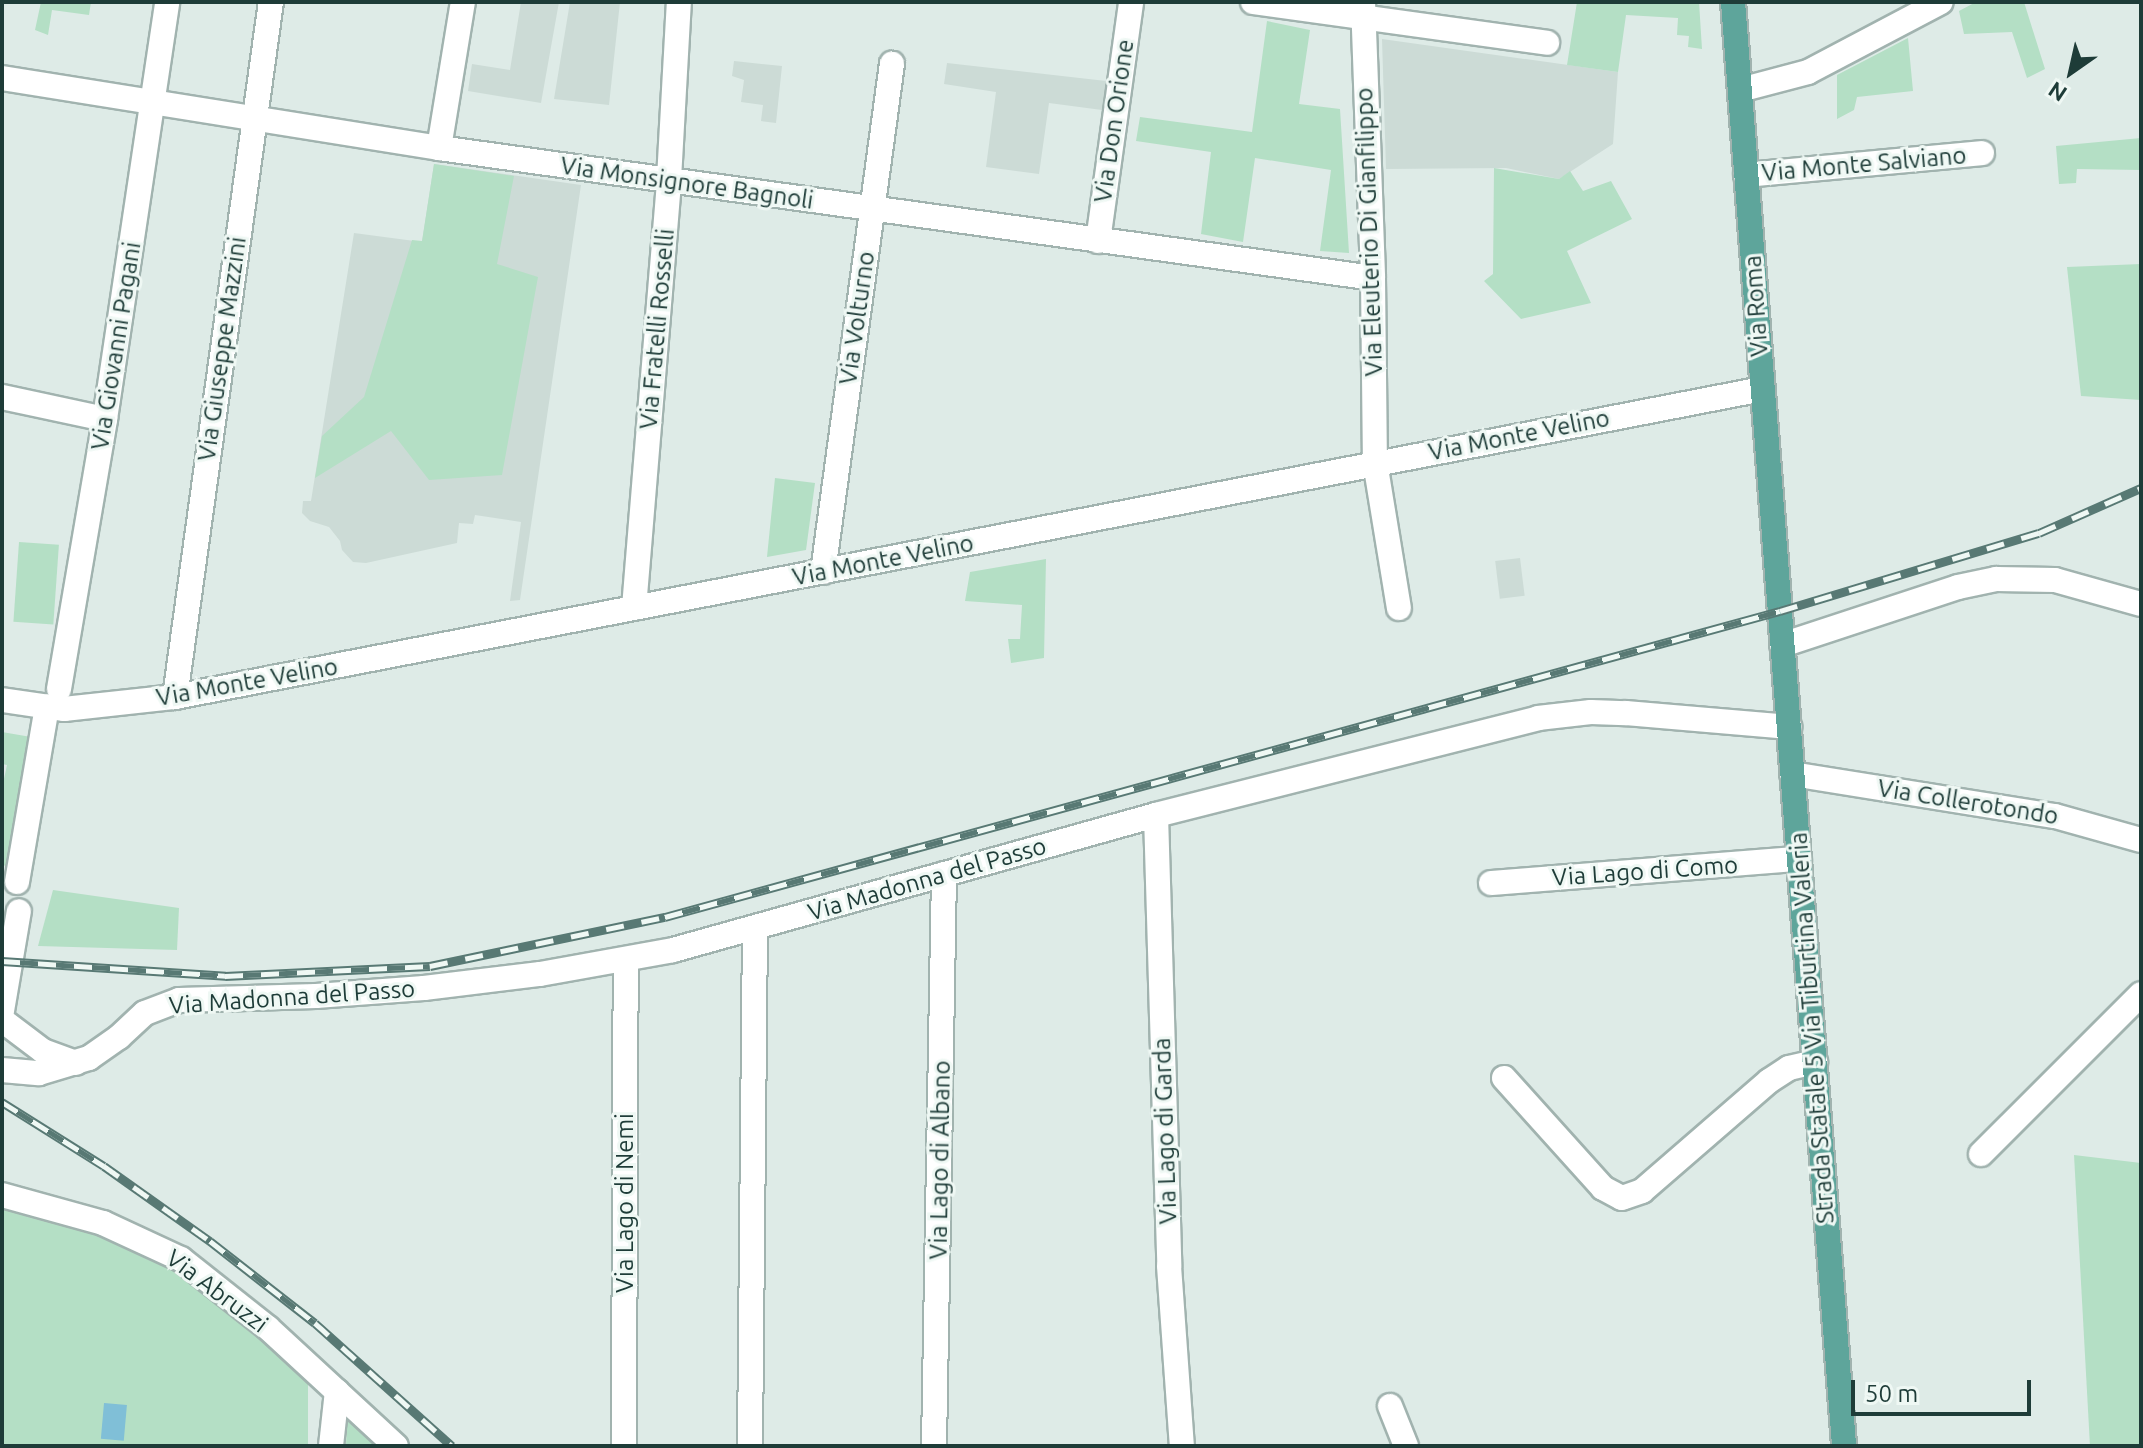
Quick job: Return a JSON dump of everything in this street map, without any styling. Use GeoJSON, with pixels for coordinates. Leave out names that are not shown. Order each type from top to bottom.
{"type":"FeatureCollection","features":[{"type":"Feature","properties":{"kind":"main road","name":"Via Roma"},"geometry":{"type":"LineString","coordinates":[[1733,2],[1780,611]]}},
{"type":"Feature","properties":{"kind":"main road","name":"Strada Statale 5 Via Tiburtina Valeria"},"geometry":{"type":"LineString","coordinates":[[1780,611],[1844,1446]]}},
{"type":"Feature","properties":{"kind":"street","name":"Via Giovanni Pagani"},"geometry":{"type":"LineString","coordinates":[[17,882],[105,419],[167,2]]}},
{"type":"Feature","properties":{"kind":"street","name":"Via Giuseppe Mazzini"},"geometry":{"type":"LineString","coordinates":[[175,697],[271,2]]}},
{"type":"Feature","properties":{"kind":"street"},"geometry":{"type":"LineString","coordinates":[[439,148],[463,2]]}},
{"type":"Feature","properties":{"kind":"street","name":"Via Fratelli Rosselli"},"geometry":{"type":"LineString","coordinates":[[634,608],[669,179],[679,2]]}},
{"type":"Feature","properties":{"kind":"street","name":"Via Don Orione"},"geometry":{"type":"LineString","coordinates":[[1098,241],[1131,2]]}},
{"type":"Feature","properties":{"kind":"street"},"geometry":{"type":"LineString","coordinates":[[1253,2],[1363,9],[1547,43]]}},
{"type":"Feature","properties":{"kind":"street"},"geometry":{"type":"LineString","coordinates":[[1740,90],[1808,72],[1941,2]]}},
{"type":"Feature","properties":{"kind":"street","name":"Via Eleuterio Di Gianfilippo"},"geometry":{"type":"LineString","coordinates":[[1363,9],[1373,278],[1375,462],[1399,608]]}},
{"type":"Feature","properties":{"kind":"street","name":"Via Volturno"},"geometry":{"type":"LineString","coordinates":[[823,572],[892,64]]}},
{"type":"Feature","properties":{"kind":"street","name":"Via Monsignore Bagnoli"},"geometry":{"type":"LineString","coordinates":[[2,78],[439,148],[1373,278]]}},
{"type":"Feature","properties":{"kind":"street","name":"Via Monte Salviano"},"geometry":{"type":"LineString","coordinates":[[1746,175],[1982,153]]}},
{"type":"Feature","properties":{"kind":"street","name":"Via Monte Velino"},"geometry":{"type":"LineString","coordinates":[[2,700],[53,698],[64,709],[175,697],[1762,389]]}},
{"type":"Feature","properties":{"kind":"street"},"geometry":{"type":"LineString","coordinates":[[2,397],[105,419]]}},
{"type":"Feature","properties":{"kind":"street"},"geometry":{"type":"LineString","coordinates":[[1782,645],[1958,587],[1996,579],[2055,580],[2141,604]]}},
{"type":"Feature","properties":{"kind":"street","name":"Via Madonna del Passo"},"geometry":{"type":"LineString","coordinates":[[2,1070],[39,1073],[76,1063],[102,1050],[145,1013],[179,1000],[382,992],[507,979],[626,960],[755,928],[1156,815],[1552,716],[1626,713],[1789,727]]}},
{"type":"Feature","properties":{"kind":"street","name":"Via Collerotondo"},"geometry":{"type":"LineString","coordinates":[[1792,774],[2055,816],[2141,840]]}},
{"type":"Feature","properties":{"kind":"street","name":"Via Lago di Garda"},"geometry":{"type":"LineString","coordinates":[[1156,815],[1169,1266],[1182,1446]]}},
{"type":"Feature","properties":{"kind":"street","name":"Via Lago di Como"},"geometry":{"type":"LineString","coordinates":[[1491,883],[1799,859]]}},
{"type":"Feature","properties":{"kind":"street","name":"Via Lago di Albano"},"geometry":{"type":"LineString","coordinates":[[934,1446],[944,874]]}},
{"type":"Feature","properties":{"kind":"street"},"geometry":{"type":"LineString","coordinates":[[2,1011],[19,911]]}},
{"type":"Feature","properties":{"kind":"street"},"geometry":{"type":"LineString","coordinates":[[750,1446],[755,928]]}},
{"type":"Feature","properties":{"kind":"street","name":"Via Lago di Nemi"},"geometry":{"type":"LineString","coordinates":[[624,1446],[626,960]]}},
{"type":"Feature","properties":{"kind":"street"},"geometry":{"type":"LineString","coordinates":[[1981,1154],[2141,994]]}},
{"type":"Feature","properties":{"kind":"street"},"geometry":{"type":"LineString","coordinates":[[2,1020],[33,1045],[76,1063]]}},
{"type":"Feature","properties":{"kind":"street"},"geometry":{"type":"LineString","coordinates":[[1504,1078],[1603,1188],[1622,1198],[1642,1191],[1769,1081],[1789,1068],[1815,1062]]}},
{"type":"Feature","properties":{"kind":"street","name":"Via Abruzzi"},"geometry":{"type":"LineString","coordinates":[[2,1195],[103,1223],[181,1259],[268,1328],[396,1446]]}},
{"type":"Feature","properties":{"kind":"street"},"geometry":{"type":"LineString","coordinates":[[331,1446],[337,1391]]}},
{"type":"Feature","properties":{"kind":"street"},"geometry":{"type":"LineString","coordinates":[[1390,1406],[1406,1446]]}},
{"type":"Feature","properties":{"kind":"shaded area"},"geometry":{"type":"Polygon","coordinates":[[[521,2],[559,2],[541,103],[468,91],[472,64],[510,70],[521,2]]]}},
{"type":"Feature","properties":{"kind":"shaded area"},"geometry":{"type":"Polygon","coordinates":[[[570,2],[620,2],[609,105],[554,99],[570,2]]]}},
{"type":"Feature","properties":{"kind":"shaded area"},"geometry":{"type":"Polygon","coordinates":[[[1382,39],[1618,72],[1613,144],[1559,179],[1506,168],[1386,169],[1382,39]]]}},
{"type":"Feature","properties":{"kind":"shaded area"},"geometry":{"type":"Polygon","coordinates":[[[734,61],[782,66],[776,123],[761,121],[763,105],[741,102],[744,80],[732,76],[734,61]]]}},
{"type":"Feature","properties":{"kind":"shaded area"},"geometry":{"type":"Polygon","coordinates":[[[947,63],[1106,81],[1102,110],[1049,103],[1039,174],[986,167],[996,92],[944,84],[947,63]]]}},
{"type":"Feature","properties":{"kind":"shaded area"},"geometry":{"type":"Polygon","coordinates":[[[434,164],[581,185],[520,600],[510,601],[521,522],[475,515],[473,524],[459,523],[457,543],[366,563],[353,562],[329,527],[310,521],[302,513],[303,501],[311,501],[354,233],[422,242],[434,164]]]}},
{"type":"Feature","properties":{"kind":"shaded area"},"geometry":{"type":"Polygon","coordinates":[[[1520,558],[1525,596],[1500,599],[1495,561],[1520,558]]]}},
{"type":"Feature","properties":{"kind":"green space"},"geometry":{"type":"Polygon","coordinates":[[[41,2],[91,2],[89,15],[52,10],[48,35],[35,30],[41,2]]]}},
{"type":"Feature","properties":{"kind":"green space"},"geometry":{"type":"Polygon","coordinates":[[[1577,2],[1699,2],[1702,49],[1688,47],[1689,36],[1677,35],[1678,18],[1626,15],[1618,72],[1567,65],[1577,2]]]}},
{"type":"Feature","properties":{"kind":"green space"},"geometry":{"type":"Polygon","coordinates":[[[1976,2],[2024,2],[2045,69],[2027,78],[2012,32],[1964,34],[1959,11],[1976,2]]]}},
{"type":"Feature","properties":{"kind":"green space"},"geometry":{"type":"Polygon","coordinates":[[[1267,21],[1310,30],[1299,104],[1340,109],[1349,253],[1320,251],[1331,170],[1255,158],[1243,242],[1201,234],[1211,152],[1136,141],[1140,117],[1252,132],[1267,21]]]}},
{"type":"Feature","properties":{"kind":"green space"},"geometry":{"type":"Polygon","coordinates":[[[1908,38],[1913,91],[1857,97],[1854,110],[1837,119],[1837,75],[1908,38]]]}},
{"type":"Feature","properties":{"kind":"green space"},"geometry":{"type":"Polygon","coordinates":[[[2141,138],[2141,170],[2077,169],[2076,183],[2059,184],[2056,146],[2141,138]]]}},
{"type":"Feature","properties":{"kind":"green space"},"geometry":{"type":"Polygon","coordinates":[[[434,164],[514,176],[497,264],[538,277],[502,475],[429,480],[391,431],[315,478],[322,436],[364,397],[412,240],[422,241],[434,164]]]}},
{"type":"Feature","properties":{"kind":"green space"},"geometry":{"type":"Polygon","coordinates":[[[1494,168],[1559,179],[1570,171],[1583,191],[1611,181],[1632,219],[1567,251],[1591,303],[1521,319],[1484,281],[1493,274],[1494,168]]]}},
{"type":"Feature","properties":{"kind":"green space"},"geometry":{"type":"Polygon","coordinates":[[[2141,264],[2141,400],[2081,396],[2067,267],[2141,264]]]}},
{"type":"Feature","properties":{"kind":"green space"},"geometry":{"type":"Polygon","coordinates":[[[775,478],[815,483],[806,550],[767,557],[775,478]]]}},
{"type":"Feature","properties":{"kind":"green space"},"geometry":{"type":"Polygon","coordinates":[[[19,542],[59,545],[53,625],[13,622],[19,542]]]}},
{"type":"Feature","properties":{"kind":"green space"},"geometry":{"type":"Polygon","coordinates":[[[1046,559],[1044,658],[1011,663],[1008,639],[1020,639],[1022,605],[965,601],[970,572],[1046,559]]]}},
{"type":"Feature","properties":{"kind":"green space"},"geometry":{"type":"Polygon","coordinates":[[[2,732],[31,737],[10,867],[2,865],[2,788],[7,765],[2,764],[2,732]]]}},
{"type":"Feature","properties":{"kind":"green space"},"geometry":{"type":"Polygon","coordinates":[[[53,890],[179,908],[177,950],[38,946],[53,890]]]}},
{"type":"Feature","properties":{"kind":"green space"},"geometry":{"type":"Polygon","coordinates":[[[2074,1155],[2141,1163],[2141,1446],[2090,1446],[2074,1155]]]}},
{"type":"Feature","properties":{"kind":"green space"},"geometry":{"type":"Polygon","coordinates":[[[2,1209],[61,1221],[177,1265],[308,1382],[308,1446],[2,1446],[2,1209]]]}},
{"type":"Feature","properties":{"kind":"green space"},"geometry":{"type":"Polygon","coordinates":[[[347,1418],[365,1429],[382,1446],[346,1446],[347,1418]]]}},
{"type":"Feature","properties":{"kind":"water"},"geometry":{"type":"Polygon","coordinates":[[[104,1403],[127,1405],[124,1441],[101,1439],[104,1403]]]}},
{"type":"Feature","properties":{"kind":"railway"},"geometry":{"type":"LineString","coordinates":[[2,961],[225,976],[430,966],[665,917],[1780,611],[2039,533],[2141,488]]}},
{"type":"Feature","properties":{"kind":"railway"},"geometry":{"type":"LineString","coordinates":[[2,1102],[104,1166],[210,1241],[315,1323],[452,1446]]}}]}
